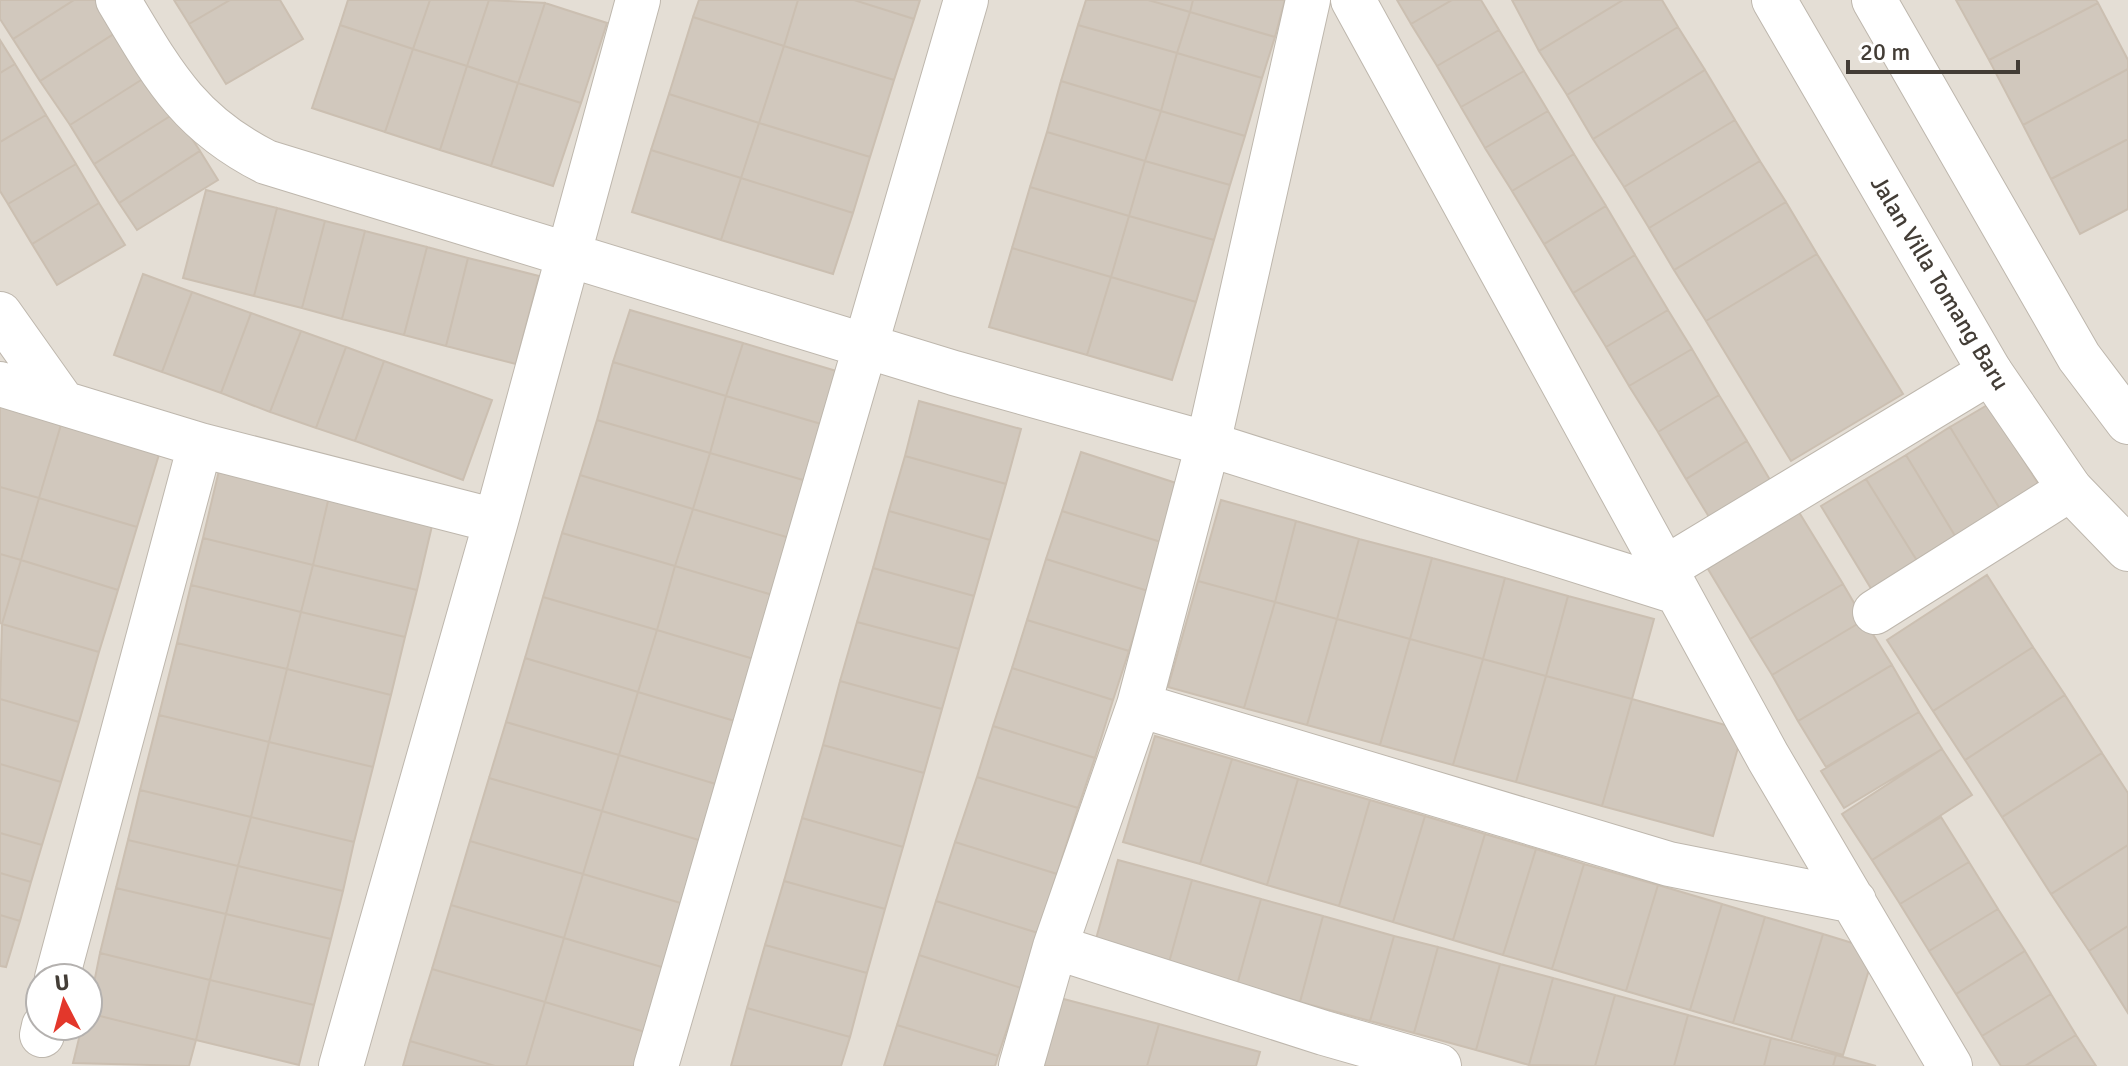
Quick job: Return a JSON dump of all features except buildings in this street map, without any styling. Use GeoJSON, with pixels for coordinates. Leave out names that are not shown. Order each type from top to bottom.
{"type":"FeatureCollection","features":[{"type":"Feature","properties":{"kind":"street"},"geometry":{"type":"LineString","coordinates":[[118,0],[162,74],[194,114],[229,144],[266,162],[568,257],[1670,580],[1990,372]]}},
{"type":"Feature","properties":{"kind":"street"},"geometry":{"type":"LineString","coordinates":[[656,1066],[966,0]]}},
{"type":"Feature","properties":{"kind":"street"},"geometry":{"type":"LineString","coordinates":[[1021,1066],[1055,947],[1139,705],[1208,444],[1308,0]]}},
{"type":"Feature","properties":{"kind":"street"},"geometry":{"type":"LineString","coordinates":[[1353,0],[1670,580],[1950,1066]]}},
{"type":"Feature","properties":{"kind":"street","name":"Jalan Villa Tomang Baru"},"geometry":{"type":"LineString","coordinates":[[1774,0],[1990,372],[2070,489],[2128,549]]}},
{"type":"Feature","properties":{"kind":"street"},"geometry":{"type":"LineString","coordinates":[[1874,0],[2079,357],[2128,422]]}},
{"type":"Feature","properties":{"kind":"street"},"geometry":{"type":"LineString","coordinates":[[341,1066],[496,521],[568,257],[632,2]]}},
{"type":"Feature","properties":{"kind":"street"},"geometry":{"type":"LineString","coordinates":[[0,314],[61,400]]}},
{"type":"Feature","properties":{"kind":"street"},"geometry":{"type":"LineString","coordinates":[[0,384],[61,400],[200,445],[496,521]]}},
{"type":"Feature","properties":{"kind":"street"},"geometry":{"type":"LineString","coordinates":[[61,962],[200,445]]}},
{"type":"Feature","properties":{"kind":"street"},"geometry":{"type":"LineString","coordinates":[[1875,612],[2070,489]]}},
{"type":"Feature","properties":{"kind":"street"},"geometry":{"type":"LineString","coordinates":[[1139,705],[1669,864],[1854,901]]}},
{"type":"Feature","properties":{"kind":"street"},"geometry":{"type":"LineString","coordinates":[[1055,947],[1319,1050],[1439,1066]]}},
{"type":"Feature","properties":{"kind":"shaded area"},"geometry":{"type":"Polygon","coordinates":[[[0,0],[2128,0],[2128,1066],[0,1066],[0,0]]]}}]}
